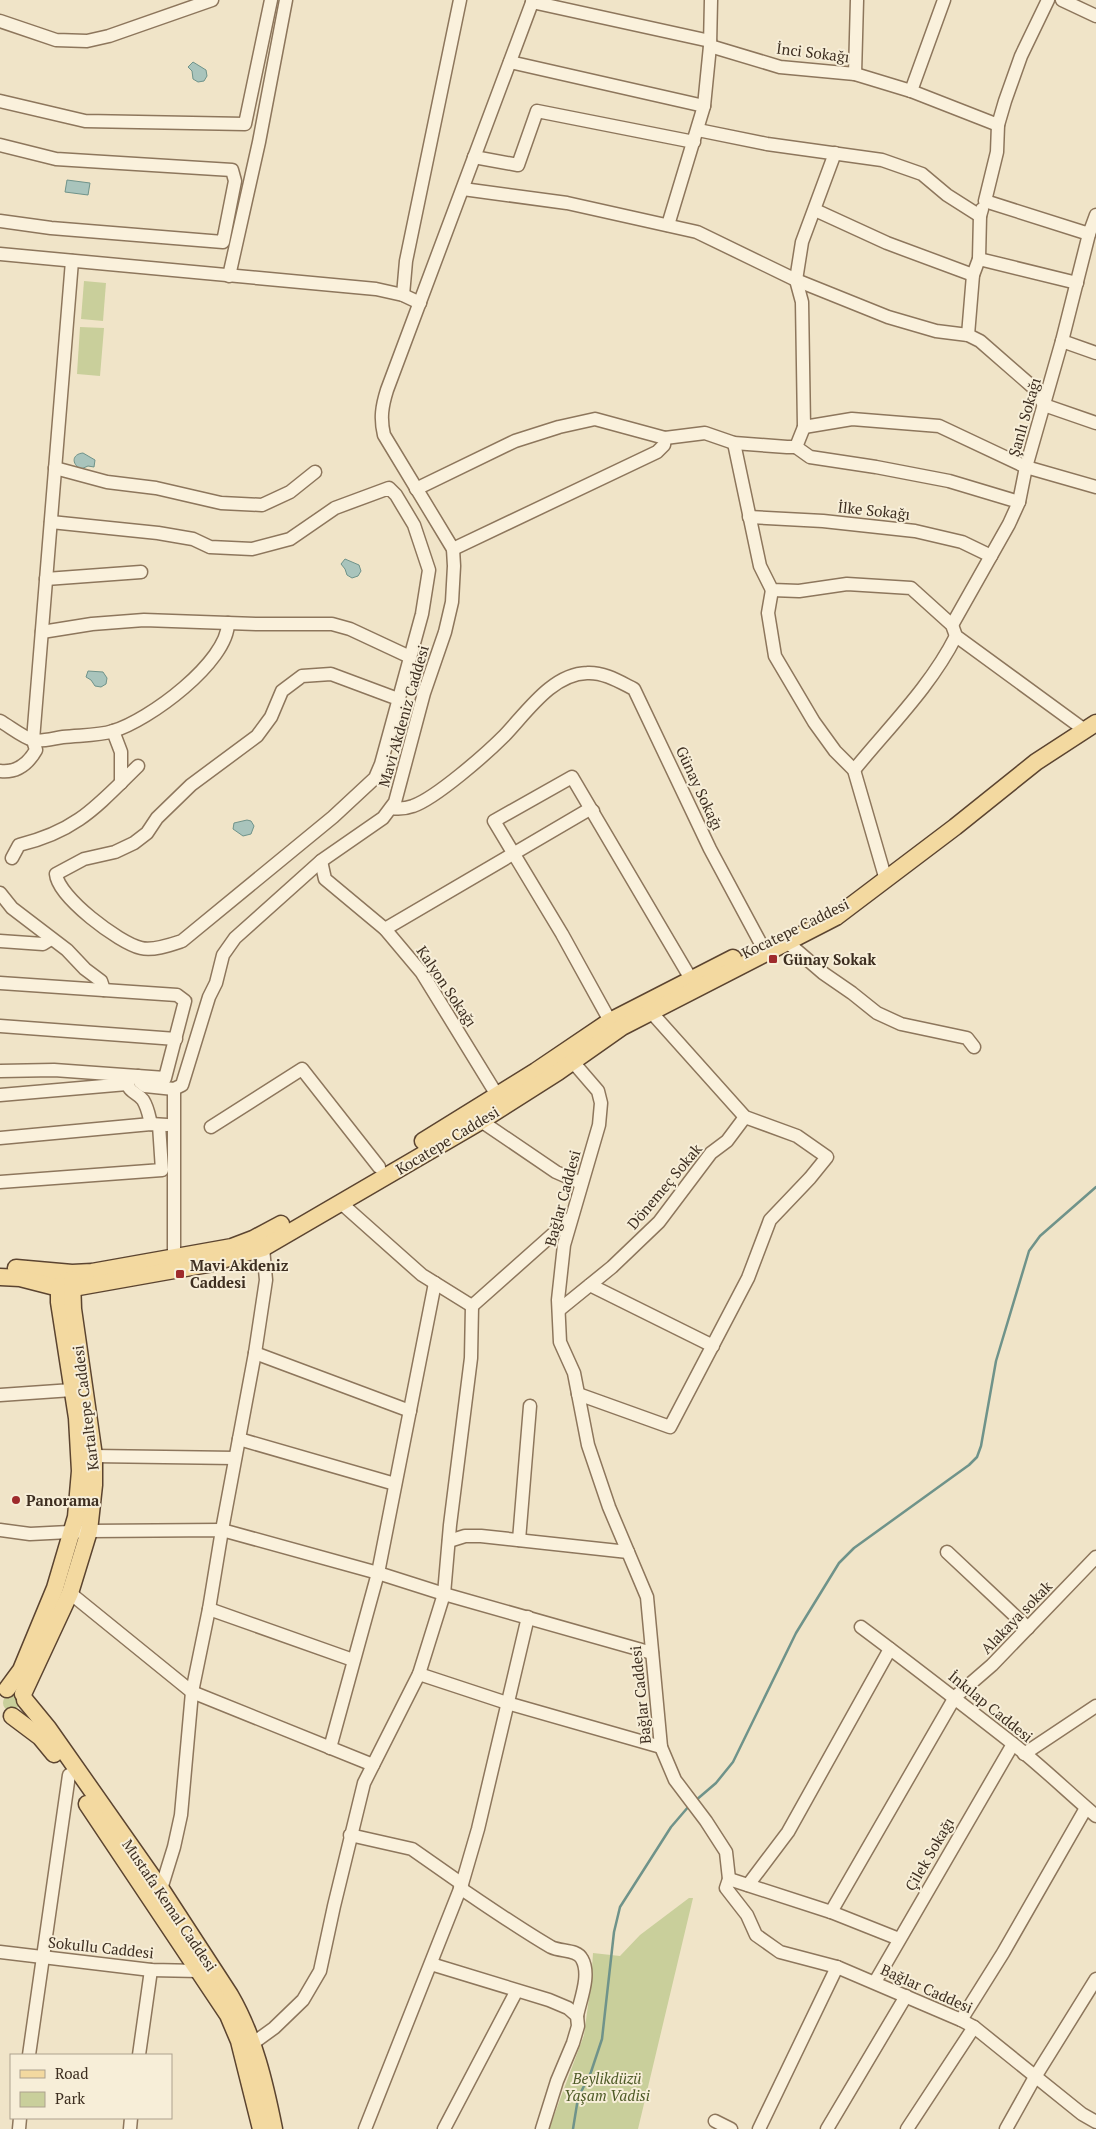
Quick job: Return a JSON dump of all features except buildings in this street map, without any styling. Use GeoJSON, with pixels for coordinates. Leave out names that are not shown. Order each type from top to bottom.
{"type":"FeatureCollection","features":[{"type":"Feature","properties":{"kind":"main road","name":"Kocatepe Caddesi"},"geometry":{"type":"LineString","coordinates":[[0,1278],[68,1283],[176,1263],[253,1239],[379,1167],[498,1095],[651,1012],[836,917],[1036,762],[1091,727]]}},
{"type":"Feature","properties":{"kind":"main road","name":"Kocatepe Caddesi"},"geometry":{"type":"LineString","coordinates":[[176,1263],[225,1260],[262,1248],[480,1121],[568,1057],[610,1021],[833,908],[861,897]]}},
{"type":"Feature","properties":{"kind":"main road","name":"Kocatepe Caddesi"},"geometry":{"type":"LineString","coordinates":[[0,1267],[68,1283]]}},
{"type":"Feature","properties":{"kind":"main road","name":"Kartaltepe Caddesi"},"geometry":{"type":"LineString","coordinates":[[3,1691],[21,1670],[81,1531],[76,1517],[80,1471],[77,1418],[61,1317],[68,1283]]}},
{"type":"Feature","properties":{"kind":"main road","name":"Kartaltepe Caddesi"},"geometry":{"type":"LineString","coordinates":[[4,1712],[23,1710],[24,1697],[70,1593],[81,1531],[94,1485],[94,1456],[68,1283]]}},
{"type":"Feature","properties":{"kind":"main road"},"geometry":{"type":"LineString","coordinates":[[3,1691],[17,1689],[24,1697]]}},
{"type":"Feature","properties":{"kind":"main road","name":"Mustafa Kemal Caddesi"},"geometry":{"type":"LineString","coordinates":[[24,1697],[48,1728],[161,1889],[240,2013],[252,2044],[274,2129]]}},
{"type":"Feature","properties":{"kind":"main road","name":"Mustafa Kemal Caddesi"},"geometry":{"type":"LineString","coordinates":[[4,1712],[40,1737],[69,1775],[228,2015],[239,2040],[261,2129]]}},
{"type":"Feature","properties":{"kind":"street"},"geometry":{"type":"LineString","coordinates":[[0,21],[56,40],[87,41],[110,36],[212,0]]}},
{"type":"Feature","properties":{"kind":"street"},"geometry":{"type":"LineString","coordinates":[[0,101],[85,121],[245,124],[271,0]]}},
{"type":"Feature","properties":{"kind":"street"},"geometry":{"type":"LineString","coordinates":[[229,276],[261,133],[286,0]]}},
{"type":"Feature","properties":{"kind":"street"},"geometry":{"type":"LineString","coordinates":[[404,295],[406,260],[460,0]]}},
{"type":"Feature","properties":{"kind":"street"},"geometry":{"type":"LineString","coordinates":[[668,225],[704,106],[710,44],[710,0]]}},
{"type":"Feature","properties":{"kind":"street","name":"İnci Sokağı"},"geometry":{"type":"LineString","coordinates":[[855,74],[857,0]]}},
{"type":"Feature","properties":{"kind":"street"},"geometry":{"type":"LineString","coordinates":[[911,91],[944,0]]}},
{"type":"Feature","properties":{"kind":"street"},"geometry":{"type":"LineString","coordinates":[[968,335],[973,276],[979,259],[980,216],[996,152],[998,125],[1021,56],[1048,0]]}},
{"type":"Feature","properties":{"kind":"street"},"geometry":{"type":"LineString","coordinates":[[1062,0],[1096,16]]}},
{"type":"Feature","properties":{"kind":"street"},"geometry":{"type":"LineString","coordinates":[[532,1],[387,390],[382,409],[381,423],[384,435],[453,549],[657,452],[664,445],[665,438]]}},
{"type":"Feature","properties":{"kind":"street","name":"İnci Sokağı"},"geometry":{"type":"LineString","coordinates":[[532,1],[710,44],[780,67],[855,74],[911,91],[998,125]]}},
{"type":"Feature","properties":{"kind":"street"},"geometry":{"type":"LineString","coordinates":[[510,62],[704,106]]}},
{"type":"Feature","properties":{"kind":"street"},"geometry":{"type":"LineString","coordinates":[[474,157],[518,165],[536,111],[696,136],[882,160],[922,174],[947,195],[980,216]]}},
{"type":"Feature","properties":{"kind":"street"},"geometry":{"type":"LineString","coordinates":[[0,145],[56,158],[232,170],[235,181],[223,242],[51,228],[0,221]]}},
{"type":"Feature","properties":{"kind":"street"},"geometry":{"type":"LineString","coordinates":[[796,447],[804,426],[802,302],[796,280],[802,242],[835,153]]}},
{"type":"Feature","properties":{"kind":"street"},"geometry":{"type":"LineString","coordinates":[[462,189],[566,203],[697,232],[796,280],[888,317],[936,331],[968,335],[980,341],[1035,389],[1044,405],[1096,423]]}},
{"type":"Feature","properties":{"kind":"street"},"geometry":{"type":"LineString","coordinates":[[985,201],[1090,234]]}},
{"type":"Feature","properties":{"kind":"street"},"geometry":{"type":"LineString","coordinates":[[815,210],[887,243],[973,276]]}},
{"type":"Feature","properties":{"kind":"street","name":"Şanlı Sokağı"},"geometry":{"type":"LineString","coordinates":[[854,770],[902,715],[948,652],[954,630],[1019,502],[1026,467],[1096,215]]}},
{"type":"Feature","properties":{"kind":"street"},"geometry":{"type":"LineString","coordinates":[[0,254],[376,289],[404,295],[420,303]]}},
{"type":"Feature","properties":{"kind":"street"},"geometry":{"type":"LineString","coordinates":[[979,259],[1077,283]]}},
{"type":"Feature","properties":{"kind":"street"},"geometry":{"type":"LineString","coordinates":[[0,771],[7,772],[23,767],[36,750],[33,740],[72,261]]}},
{"type":"Feature","properties":{"kind":"street"},"geometry":{"type":"LineString","coordinates":[[1062,341],[1096,353]]}},
{"type":"Feature","properties":{"kind":"street"},"geometry":{"type":"LineString","coordinates":[[416,489],[515,441],[559,427],[595,419],[665,438],[705,433],[734,443],[796,447],[810,457],[876,466],[949,481],[1019,502]]}},
{"type":"Feature","properties":{"kind":"street"},"geometry":{"type":"LineString","coordinates":[[804,426],[852,419],[939,426],[1026,467],[1096,487]]}},
{"type":"Feature","properties":{"kind":"street"},"geometry":{"type":"LineString","coordinates":[[734,443],[760,566],[772,590],[768,613],[775,656],[814,722],[835,750],[854,770],[886,880]]}},
{"type":"Feature","properties":{"kind":"street"},"geometry":{"type":"LineString","coordinates":[[56,468],[107,482],[156,488],[220,503],[262,505],[290,492],[315,472]]}},
{"type":"Feature","properties":{"kind":"street"},"geometry":{"type":"LineString","coordinates":[[51,522],[193,539],[210,547],[252,549],[290,539],[335,508],[389,488],[396,495],[414,525],[429,570],[422,614],[381,764],[375,778],[334,817],[182,941],[166,946],[143,949],[125,942],[75,902],[57,881],[56,874],[84,859],[115,852],[134,843],[147,833],[162,813],[191,785],[257,736],[272,717],[282,691],[302,676],[331,674],[398,699]]}},
{"type":"Feature","properties":{"kind":"street","name":"İlke Sokağı"},"geometry":{"type":"LineString","coordinates":[[749,517],[823,521],[916,531],[962,542],[991,556]]}},
{"type":"Feature","properties":{"kind":"street","name":"Mavi Akdeniz Caddesi"},"geometry":{"type":"LineString","coordinates":[[174,1089],[182,1085],[190,1065],[209,997],[221,969],[223,955],[235,938],[321,861],[383,818],[395,802],[424,693],[445,632],[452,602],[453,549]]}},
{"type":"Feature","properties":{"kind":"street"},"geometry":{"type":"LineString","coordinates":[[46,579],[141,572]]}},
{"type":"Feature","properties":{"kind":"street"},"geometry":{"type":"LineString","coordinates":[[772,590],[798,591],[847,584],[911,588],[954,630],[1091,727]]}},
{"type":"Feature","properties":{"kind":"street"},"geometry":{"type":"LineString","coordinates":[[42,632],[92,624],[144,620],[332,624],[350,629],[410,657]]}},
{"type":"Feature","properties":{"kind":"street"},"geometry":{"type":"LineString","coordinates":[[0,720],[33,740],[113,731],[152,712],[177,695],[201,673],[225,640],[228,632],[228,623]]}},
{"type":"Feature","properties":{"kind":"street","name":"Günay Sokağı"},"geometry":{"type":"LineString","coordinates":[[391,808],[401,810],[415,806],[444,787],[501,738],[551,687],[566,677],[588,673],[612,678],[634,689],[710,849],[761,944]]}},
{"type":"Feature","properties":{"kind":"street"},"geometry":{"type":"LineString","coordinates":[[113,731],[121,752],[121,782]]}},
{"type":"Feature","properties":{"kind":"street"},"geometry":{"type":"LineString","coordinates":[[12,858],[20,845],[55,834],[75,823],[138,766]]}},
{"type":"Feature","properties":{"kind":"street"},"geometry":{"type":"LineString","coordinates":[[610,1021],[494,821],[572,776],[691,979]]}},
{"type":"Feature","properties":{"kind":"street"},"geometry":{"type":"LineString","coordinates":[[385,929],[588,810],[592,811]]}},
{"type":"Feature","properties":{"kind":"street","name":"Kalyon Sokağı"},"geometry":{"type":"LineString","coordinates":[[321,861],[325,879],[385,929],[422,973],[498,1095]]}},
{"type":"Feature","properties":{"kind":"street"},"geometry":{"type":"LineString","coordinates":[[0,893],[12,908],[67,950],[85,969],[101,981],[104,990]]}},
{"type":"Feature","properties":{"kind":"street"},"geometry":{"type":"LineString","coordinates":[[0,940],[42,944],[51,939]]}},
{"type":"Feature","properties":{"kind":"street"},"geometry":{"type":"LineString","coordinates":[[786,942],[823,973],[877,1013],[901,1024],[967,1038],[974,1047]]}},
{"type":"Feature","properties":{"kind":"street"},"geometry":{"type":"LineString","coordinates":[[0,983],[177,995],[185,1001],[165,1078],[132,1079],[0,1095]]}},
{"type":"Feature","properties":{"kind":"street"},"geometry":{"type":"LineString","coordinates":[[578,1394],[670,1427],[748,1278],[770,1220],[827,1157],[797,1136],[745,1117],[651,1012]]}},
{"type":"Feature","properties":{"kind":"street"},"geometry":{"type":"LineString","coordinates":[[0,1026],[176,1039]]}},
{"type":"Feature","properties":{"kind":"street","name":"Bağlar Caddesi"},"geometry":{"type":"LineString","coordinates":[[568,1057],[598,1091],[601,1103],[599,1125],[580,1184],[564,1244],[559,1310],[560,1342],[574,1373],[588,1445],[609,1507],[647,1597],[661,1747],[682,1789],[726,1852],[728,1879],[726,1888],[747,1915],[756,1934],[780,1952],[837,1967],[961,2020],[1096,2122]]}},
{"type":"Feature","properties":{"kind":"street"},"geometry":{"type":"LineString","coordinates":[[211,1127],[302,1068],[379,1167]]}},
{"type":"Feature","properties":{"kind":"street"},"geometry":{"type":"LineString","coordinates":[[0,1071],[54,1070],[132,1079],[145,1086],[174,1089],[176,1263]]}},
{"type":"Feature","properties":{"kind":"street"},"geometry":{"type":"LineString","coordinates":[[0,1182],[162,1170],[155,1125],[141,1098],[128,1089],[132,1079]]}},
{"type":"Feature","properties":{"kind":"street","name":"Dönemeç Sokak"},"geometry":{"type":"LineString","coordinates":[[559,1310],[612,1268],[659,1222],[711,1153],[727,1141],[745,1117]]}},
{"type":"Feature","properties":{"kind":"street"},"geometry":{"type":"LineString","coordinates":[[480,1121],[556,1172],[580,1184]]}},
{"type":"Feature","properties":{"kind":"street"},"geometry":{"type":"LineString","coordinates":[[0,1138],[173,1124]]}},
{"type":"Feature","properties":{"kind":"street"},"geometry":{"type":"LineString","coordinates":[[341,1203],[422,1275],[472,1306]]}},
{"type":"Feature","properties":{"kind":"street"},"geometry":{"type":"LineString","coordinates":[[252,2044],[274,2028],[302,2000],[320,1972],[350,1835],[364,1783],[419,1674],[444,1594],[471,1358],[472,1306],[571,1218]]}},
{"type":"Feature","properties":{"kind":"street"},"geometry":{"type":"LineString","coordinates":[[161,1889],[174,1846],[180,1815],[192,1692],[209,1609],[255,1353],[266,1280],[262,1248]]}},
{"type":"Feature","properties":{"kind":"street"},"geometry":{"type":"LineString","coordinates":[[330,1748],[378,1573],[436,1283]]}},
{"type":"Feature","properties":{"kind":"street"},"geometry":{"type":"LineString","coordinates":[[590,1285],[714,1346]]}},
{"type":"Feature","properties":{"kind":"street"},"geometry":{"type":"LineString","coordinates":[[255,1353],[410,1411]]}},
{"type":"Feature","properties":{"kind":"street"},"geometry":{"type":"LineString","coordinates":[[0,1394],[72,1390]]}},
{"type":"Feature","properties":{"kind":"street"},"geometry":{"type":"LineString","coordinates":[[519,1540],[530,1406]]}},
{"type":"Feature","properties":{"kind":"street"},"geometry":{"type":"LineString","coordinates":[[239,1439],[396,1484]]}},
{"type":"Feature","properties":{"kind":"street"},"geometry":{"type":"LineString","coordinates":[[94,1456],[235,1458]]}},
{"type":"Feature","properties":{"kind":"street"},"geometry":{"type":"LineString","coordinates":[[0,1530],[30,1534],[81,1531],[222,1530],[378,1573],[444,1594],[652,1653]]}},
{"type":"Feature","properties":{"kind":"street"},"geometry":{"type":"LineString","coordinates":[[449,1541],[465,1536],[481,1536],[628,1552]]}},
{"type":"Feature","properties":{"kind":"street"},"geometry":{"type":"LineString","coordinates":[[947,1552],[1028,1628]]}},
{"type":"Feature","properties":{"kind":"street","name":"Alakaya sokak"},"geometry":{"type":"LineString","coordinates":[[955,1696],[992,1665],[1096,1557]]}},
{"type":"Feature","properties":{"kind":"street"},"geometry":{"type":"LineString","coordinates":[[70,1593],[192,1692],[373,1765]]}},
{"type":"Feature","properties":{"kind":"street"},"geometry":{"type":"LineString","coordinates":[[209,1609],[353,1660]]}},
{"type":"Feature","properties":{"kind":"street"},"geometry":{"type":"LineString","coordinates":[[365,2129],[461,1886],[478,1829],[528,1617]]}},
{"type":"Feature","properties":{"kind":"street","name":"İnkılap Caddesi"},"geometry":{"type":"LineString","coordinates":[[861,1627],[955,1696],[985,1724],[1013,1744],[1091,1812]]}},
{"type":"Feature","properties":{"kind":"street"},"geometry":{"type":"LineString","coordinates":[[748,1885],[788,1832],[890,1649]]}},
{"type":"Feature","properties":{"kind":"street"},"geometry":{"type":"LineString","coordinates":[[419,1674],[507,1704],[661,1747]]}},
{"type":"Feature","properties":{"kind":"street"},"geometry":{"type":"LineString","coordinates":[[831,1912],[955,1696]]}},
{"type":"Feature","properties":{"kind":"street"},"geometry":{"type":"LineString","coordinates":[[1024,1754],[1096,1706]]}},
{"type":"Feature","properties":{"kind":"street","name":"Çilek Sokağı"},"geometry":{"type":"LineString","coordinates":[[875,1982],[1013,1744]]}},
{"type":"Feature","properties":{"kind":"street"},"geometry":{"type":"LineString","coordinates":[[29,2054],[69,1775]]}},
{"type":"Feature","properties":{"kind":"street"},"geometry":{"type":"LineString","coordinates":[[961,2020],[1091,1812]]}},
{"type":"Feature","properties":{"kind":"street"},"geometry":{"type":"LineString","coordinates":[[350,1835],[412,1849],[536,1938],[556,1949],[575,1953],[581,1957],[586,1966],[577,2016],[578,2026],[574,2043],[557,2081],[542,2129]]}},
{"type":"Feature","properties":{"kind":"street"},"geometry":{"type":"LineString","coordinates":[[728,1879],[831,1912],[899,1939]]}},
{"type":"Feature","properties":{"kind":"street","name":"Sokullu Caddesi"},"geometry":{"type":"LineString","coordinates":[[0,1952],[151,1970],[199,1971]]}},
{"type":"Feature","properties":{"kind":"street"},"geometry":{"type":"LineString","coordinates":[[431,1964],[568,2008],[577,2016]]}},
{"type":"Feature","properties":{"kind":"street"},"geometry":{"type":"LineString","coordinates":[[759,2129],[837,1967]]}},
{"type":"Feature","properties":{"kind":"street"},"geometry":{"type":"LineString","coordinates":[[139,2054],[151,1970]]}},
{"type":"Feature","properties":{"kind":"street"},"geometry":{"type":"LineString","coordinates":[[1006,2129],[1035,2077],[1096,1979]]}},
{"type":"Feature","properties":{"kind":"street"},"geometry":{"type":"LineString","coordinates":[[444,2129],[516,1992]]}},
{"type":"Feature","properties":{"kind":"street"},"geometry":{"type":"LineString","coordinates":[[827,2129],[906,1996]]}},
{"type":"Feature","properties":{"kind":"street"},"geometry":{"type":"LineString","coordinates":[[907,2129],[974,2028]]}},
{"type":"Feature","properties":{"kind":"street"},"geometry":{"type":"LineString","coordinates":[[715,2121],[731,2129]]}},
{"type":"Feature","properties":{"kind":"green space"},"geometry":{"type":"Polygon","coordinates":[[[84,281],[106,283],[103,321],[81,319],[84,281]]]}},
{"type":"Feature","properties":{"kind":"green space"},"geometry":{"type":"Polygon","coordinates":[[[80,327],[104,328],[100,376],[77,374],[80,327]]]}},
{"type":"Feature","properties":{"kind":"green space"},"geometry":{"type":"Polygon","coordinates":[[[8,1695],[14,1695],[19,1700],[17,1709],[8,1711],[3,1706],[3,1700],[8,1695]]]}},
{"type":"Feature","properties":{"kind":"green space","name":"Beylikdüzü Yaşam Vadisi"},"geometry":{"type":"Polygon","coordinates":[[[689,1898],[693,1898],[638,2129],[549,2129],[584,2035],[593,1953],[620,1956],[640,1935],[689,1898]]]}},
{"type":"Feature","properties":{"kind":"water"},"geometry":{"type":"Polygon","coordinates":[[[193,62],[206,70],[207,76],[204,81],[198,82],[193,79],[192,71],[188,67],[193,62]]]}},
{"type":"Feature","properties":{"kind":"water"},"geometry":{"type":"Polygon","coordinates":[[[67,180],[90,183],[88,195],[65,192],[67,180]]]}},
{"type":"Feature","properties":{"kind":"water"},"geometry":{"type":"Polygon","coordinates":[[[83,453],[95,460],[94,467],[88,466],[81,469],[76,465],[74,462],[75,457],[83,453]]]}},
{"type":"Feature","properties":{"kind":"water"},"geometry":{"type":"Polygon","coordinates":[[[345,559],[359,565],[361,571],[358,576],[352,578],[347,575],[341,564],[345,559]]]}},
{"type":"Feature","properties":{"kind":"water"},"geometry":{"type":"Polygon","coordinates":[[[88,671],[103,672],[107,678],[106,684],[101,687],[95,686],[86,677],[88,671]]]}},
{"type":"Feature","properties":{"kind":"water"},"geometry":{"type":"Polygon","coordinates":[[[251,821],[254,826],[251,834],[243,836],[233,829],[234,823],[251,821]]]}},
{"type":"Feature","properties":{"kind":"waterway"},"geometry":{"type":"LineString","coordinates":[[695,1801],[716,1783],[733,1762],[796,1633],[839,1563],[854,1548],[969,1465],[977,1457],[981,1446],[996,1361],[1029,1251],[1040,1236],[1096,1187]]}},
{"type":"Feature","properties":{"kind":"waterway"},"geometry":{"type":"LineString","coordinates":[[573,2129],[578,2098],[591,2072],[602,2039],[614,1932],[620,1907],[671,1827],[689,1806]]}},
{"type":"Feature","properties":{"kind":"place","name":"Günay Sokak"},"geometry":{"type":"Point","coordinates":[773,959]}},
{"type":"Feature","properties":{"kind":"place","name":"Mavi Akdeniz Caddesi"},"geometry":{"type":"Point","coordinates":[180,1274]}},
{"type":"Feature","properties":{"kind":"place","name":"Panorama"},"geometry":{"type":"Point","coordinates":[16,1500]}}]}
